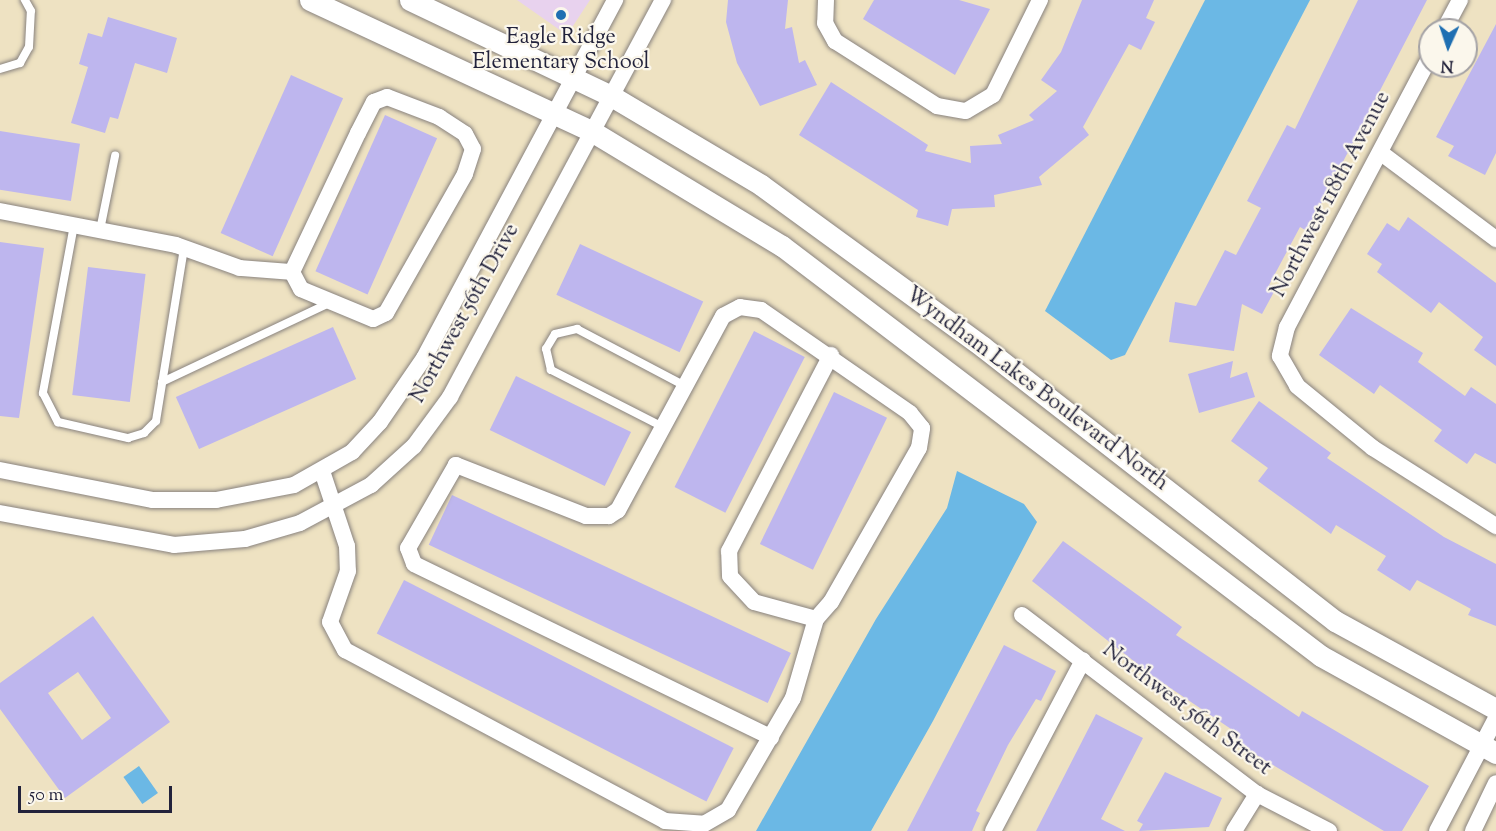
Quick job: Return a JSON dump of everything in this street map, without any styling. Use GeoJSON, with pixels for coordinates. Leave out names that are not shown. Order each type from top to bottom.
{"type":"FeatureCollection","features":[{"type":"Feature","properties":{"kind":"street","name":"Wyndham Lakes Boulevard North"},"geometry":{"type":"LineString","coordinates":[[310,0],[593,132],[782,246],[1321,656],[1488,749]]}},
{"type":"Feature","properties":{"kind":"street","name":"Wyndham Lakes Boulevard North"},"geometry":{"type":"LineString","coordinates":[[410,0],[614,98],[781,199],[983,346],[1335,621],[1496,709]]}},
{"type":"Feature","properties":{"kind":"street","name":"Northwest 56th Drive"},"geometry":{"type":"LineString","coordinates":[[0,470],[185,501],[255,495],[322,471],[352,452],[380,422],[424,358],[572,76],[615,0]]}},
{"type":"Feature","properties":{"kind":"street","name":"Northwest 56th Drive"},"geometry":{"type":"LineString","coordinates":[[0,513],[174,544],[245,539],[336,506],[371,485],[414,446],[450,397],[593,132],[614,98],[663,0]]}},
{"type":"Feature","properties":{"kind":"street"},"geometry":{"type":"LineString","coordinates":[[825,3],[835,41],[937,106],[966,111],[993,95],[1040,0]]}},
{"type":"Feature","properties":{"kind":"street"},"geometry":{"type":"LineString","coordinates":[[1450,18],[1460,0]]}},
{"type":"Feature","properties":{"kind":"street","name":"Northwest 118th Avenue"},"geometry":{"type":"LineString","coordinates":[[1419,78],[1287,327],[1280,356],[1297,386],[1373,448],[1496,526]]}},
{"type":"Feature","properties":{"kind":"street"},"geometry":{"type":"LineString","coordinates":[[400,98],[465,134],[473,149],[465,174],[386,313],[373,319],[301,289],[292,272],[374,102],[400,98]]}},
{"type":"Feature","properties":{"kind":"street"},"geometry":{"type":"LineString","coordinates":[[1381,153],[1496,239]]}},
{"type":"Feature","properties":{"kind":"street"},"geometry":{"type":"LineString","coordinates":[[0,211],[184,248],[240,268],[292,272]]}},
{"type":"Feature","properties":{"kind":"street"},"geometry":{"type":"LineString","coordinates":[[322,471],[336,506],[348,571],[330,622],[333,635],[345,650],[665,820],[704,824],[728,810],[771,737],[793,698],[816,619],[831,602],[918,448],[922,428],[910,413],[831,355],[761,309],[740,307],[723,316],[663,427],[609,516],[586,516],[456,465],[408,548],[414,564],[771,737]]}},
{"type":"Feature","properties":{"kind":"street"},"geometry":{"type":"LineString","coordinates":[[816,619],[754,602],[729,576],[729,551],[831,355]]}},
{"type":"Feature","properties":{"kind":"street","name":"Northwest 56th Street"},"geometry":{"type":"LineString","coordinates":[[1022,615],[1257,794],[1329,831]]}},
{"type":"Feature","properties":{"kind":"street"},"geometry":{"type":"LineString","coordinates":[[993,831],[1083,660]]}},
{"type":"Feature","properties":{"kind":"street"},"geometry":{"type":"LineString","coordinates":[[1441,830],[1488,749],[1496,718]]}},
{"type":"Feature","properties":{"kind":"street"},"geometry":{"type":"LineString","coordinates":[[1473,831],[1496,783]]}},
{"type":"Feature","properties":{"kind":"street"},"geometry":{"type":"LineString","coordinates":[[1234,831],[1257,794]]}},
{"type":"Feature","properties":{"kind":"lane"},"geometry":{"type":"LineString","coordinates":[[0,69],[20,63],[29,47],[31,11],[25,0]]}},
{"type":"Feature","properties":{"kind":"lane"},"geometry":{"type":"LineString","coordinates":[[100,230],[115,156]]}},
{"type":"Feature","properties":{"kind":"lane"},"geometry":{"type":"LineString","coordinates":[[74,225],[43,393],[48,409],[58,422],[128,438],[144,433],[156,421],[184,248]]}},
{"type":"Feature","properties":{"kind":"lane"},"geometry":{"type":"LineString","coordinates":[[162,382],[332,302]]}},
{"type":"Feature","properties":{"kind":"lane"},"geometry":{"type":"LineString","coordinates":[[663,427],[551,370],[546,349],[555,334],[577,329],[685,386]]}},
{"type":"Feature","properties":{"kind":"shaded area","name":"Eagle Ridge Elementary School"},"geometry":{"type":"Polygon","coordinates":[[[517,0],[590,0],[567,35],[517,0]]]}},
{"type":"Feature","properties":{"kind":"water"},"geometry":{"type":"Polygon","coordinates":[[[1205,0],[1310,0],[1125,355],[1111,360],[1045,311],[1205,0]]]}},
{"type":"Feature","properties":{"kind":"water"},"geometry":{"type":"Polygon","coordinates":[[[957,471],[1024,504],[1037,522],[933,721],[871,831],[756,831],[876,619],[947,508],[957,471]]]}},
{"type":"Feature","properties":{"kind":"water"},"geometry":{"type":"Polygon","coordinates":[[[139,766],[158,793],[142,804],[123,777],[139,766]]]}},
{"type":"Feature","properties":{"kind":"building"},"geometry":{"type":"Polygon","coordinates":[[[728,0],[788,0],[785,29],[792,27],[799,63],[805,60],[817,85],[760,106],[737,63],[726,22],[728,0]]]}},
{"type":"Feature","properties":{"kind":"building"},"geometry":{"type":"Polygon","coordinates":[[[874,0],[959,0],[990,9],[955,75],[863,19],[874,0]]]}},
{"type":"Feature","properties":{"kind":"building"},"geometry":{"type":"Polygon","coordinates":[[[1082,0],[1154,0],[1146,18],[1155,22],[1141,50],[1129,44],[1083,127],[1089,135],[1039,177],[1042,185],[994,195],[995,207],[952,209],[948,226],[916,217],[918,210],[799,135],[831,82],[928,145],[925,151],[971,163],[970,146],[1002,144],[998,135],[1034,120],[1029,115],[1057,91],[1041,80],[1061,52],[1082,0]]]}},
{"type":"Feature","properties":{"kind":"building"},"geometry":{"type":"Polygon","coordinates":[[[1358,0],[1427,0],[1307,231],[1300,227],[1269,285],[1276,288],[1262,314],[1242,304],[1234,351],[1169,342],[1175,302],[1196,306],[1225,250],[1236,255],[1261,208],[1247,201],[1287,125],[1295,129],[1358,0]]]}},
{"type":"Feature","properties":{"kind":"building"},"geometry":{"type":"Polygon","coordinates":[[[108,17],[177,38],[167,73],[135,63],[118,119],[110,117],[105,133],[71,123],[88,67],[79,64],[88,33],[102,37],[108,17]]]}},
{"type":"Feature","properties":{"kind":"building"},"geometry":{"type":"Polygon","coordinates":[[[1496,24],[1496,153],[1485,175],[1448,156],[1454,146],[1436,137],[1467,78],[1478,78],[1478,58],[1496,24]]]}},
{"type":"Feature","properties":{"kind":"building"},"geometry":{"type":"Polygon","coordinates":[[[291,75],[343,98],[273,256],[221,233],[291,75]]]}},
{"type":"Feature","properties":{"kind":"building"},"geometry":{"type":"Polygon","coordinates":[[[385,115],[437,138],[368,294],[315,271],[385,115]]]}},
{"type":"Feature","properties":{"kind":"building"},"geometry":{"type":"Polygon","coordinates":[[[0,131],[80,144],[71,201],[0,190],[0,131]]]}},
{"type":"Feature","properties":{"kind":"building"},"geometry":{"type":"Polygon","coordinates":[[[1408,217],[1496,283],[1496,366],[1474,350],[1483,337],[1439,302],[1431,313],[1377,272],[1382,264],[1367,254],[1387,223],[1399,231],[1408,217]]]}},
{"type":"Feature","properties":{"kind":"building"},"geometry":{"type":"Polygon","coordinates":[[[0,242],[44,248],[19,418],[0,416],[0,242]]]}},
{"type":"Feature","properties":{"kind":"building"},"geometry":{"type":"Polygon","coordinates":[[[580,244],[703,301],[680,352],[556,295],[580,244]]]}},
{"type":"Feature","properties":{"kind":"building"},"geometry":{"type":"Polygon","coordinates":[[[88,267],[146,274],[130,402],[72,395],[88,267]]]}},
{"type":"Feature","properties":{"kind":"building"},"geometry":{"type":"Polygon","coordinates":[[[1351,308],[1423,353],[1418,362],[1465,396],[1471,387],[1496,404],[1496,464],[1475,453],[1467,464],[1434,441],[1442,430],[1380,385],[1374,394],[1319,355],[1351,308]]]}},
{"type":"Feature","properties":{"kind":"building"},"geometry":{"type":"Polygon","coordinates":[[[333,327],[356,379],[199,449],[176,397],[333,327]]]}},
{"type":"Feature","properties":{"kind":"building"},"geometry":{"type":"Polygon","coordinates":[[[754,331],[805,357],[725,513],[675,487],[754,331]]]}},
{"type":"Feature","properties":{"kind":"building"},"geometry":{"type":"Polygon","coordinates":[[[1233,361],[1230,378],[1247,372],[1255,397],[1199,413],[1188,374],[1233,361]]]}},
{"type":"Feature","properties":{"kind":"building"},"geometry":{"type":"Polygon","coordinates":[[[516,376],[631,432],[605,486],[490,430],[516,376]]]}},
{"type":"Feature","properties":{"kind":"building"},"geometry":{"type":"Polygon","coordinates":[[[834,392],[887,418],[813,570],[760,544],[834,392]]]}},
{"type":"Feature","properties":{"kind":"building"},"geometry":{"type":"Polygon","coordinates":[[[1259,401],[1331,453],[1327,458],[1444,537],[1496,564],[1496,626],[1468,615],[1471,609],[1417,580],[1410,591],[1377,570],[1386,556],[1336,525],[1331,534],[1258,481],[1268,468],[1231,441],[1259,401]]]}},
{"type":"Feature","properties":{"kind":"building"},"geometry":{"type":"Polygon","coordinates":[[[452,495],[791,653],[768,703],[429,545],[452,495]]]}},
{"type":"Feature","properties":{"kind":"building"},"geometry":{"type":"Polygon","coordinates":[[[1063,541],[1182,627],[1176,635],[1299,717],[1302,711],[1429,786],[1402,831],[1384,831],[1226,737],[1231,729],[1154,677],[1032,581],[1063,541]]]}},
{"type":"Feature","properties":{"kind":"building"},"geometry":{"type":"Polygon","coordinates":[[[404,580],[734,748],[706,801],[377,633],[404,580]]]}},
{"type":"Feature","properties":{"kind":"building"},"geometry":{"type":"Polygon","coordinates":[[[93,616],[170,722],[65,798],[0,709],[0,683],[93,616]],[[78,672],[48,693],[82,740],[111,718],[78,672]]]}},
{"type":"Feature","properties":{"kind":"building"},"geometry":{"type":"Polygon","coordinates":[[[1004,645],[1056,671],[1041,701],[1036,699],[1008,745],[976,811],[980,813],[972,831],[907,831],[1004,645]]]}},
{"type":"Feature","properties":{"kind":"building"},"geometry":{"type":"Polygon","coordinates":[[[1096,714],[1143,738],[1101,819],[1125,831],[1036,831],[1096,714]]]}},
{"type":"Feature","properties":{"kind":"building"},"geometry":{"type":"Polygon","coordinates":[[[1165,772],[1222,798],[1209,827],[1139,831],[1143,824],[1137,821],[1165,772]]]}},
{"type":"Feature","properties":{"kind":"place","name":"Eagle Ridge Elementary School"},"geometry":{"type":"Point","coordinates":[561,15]}}]}
